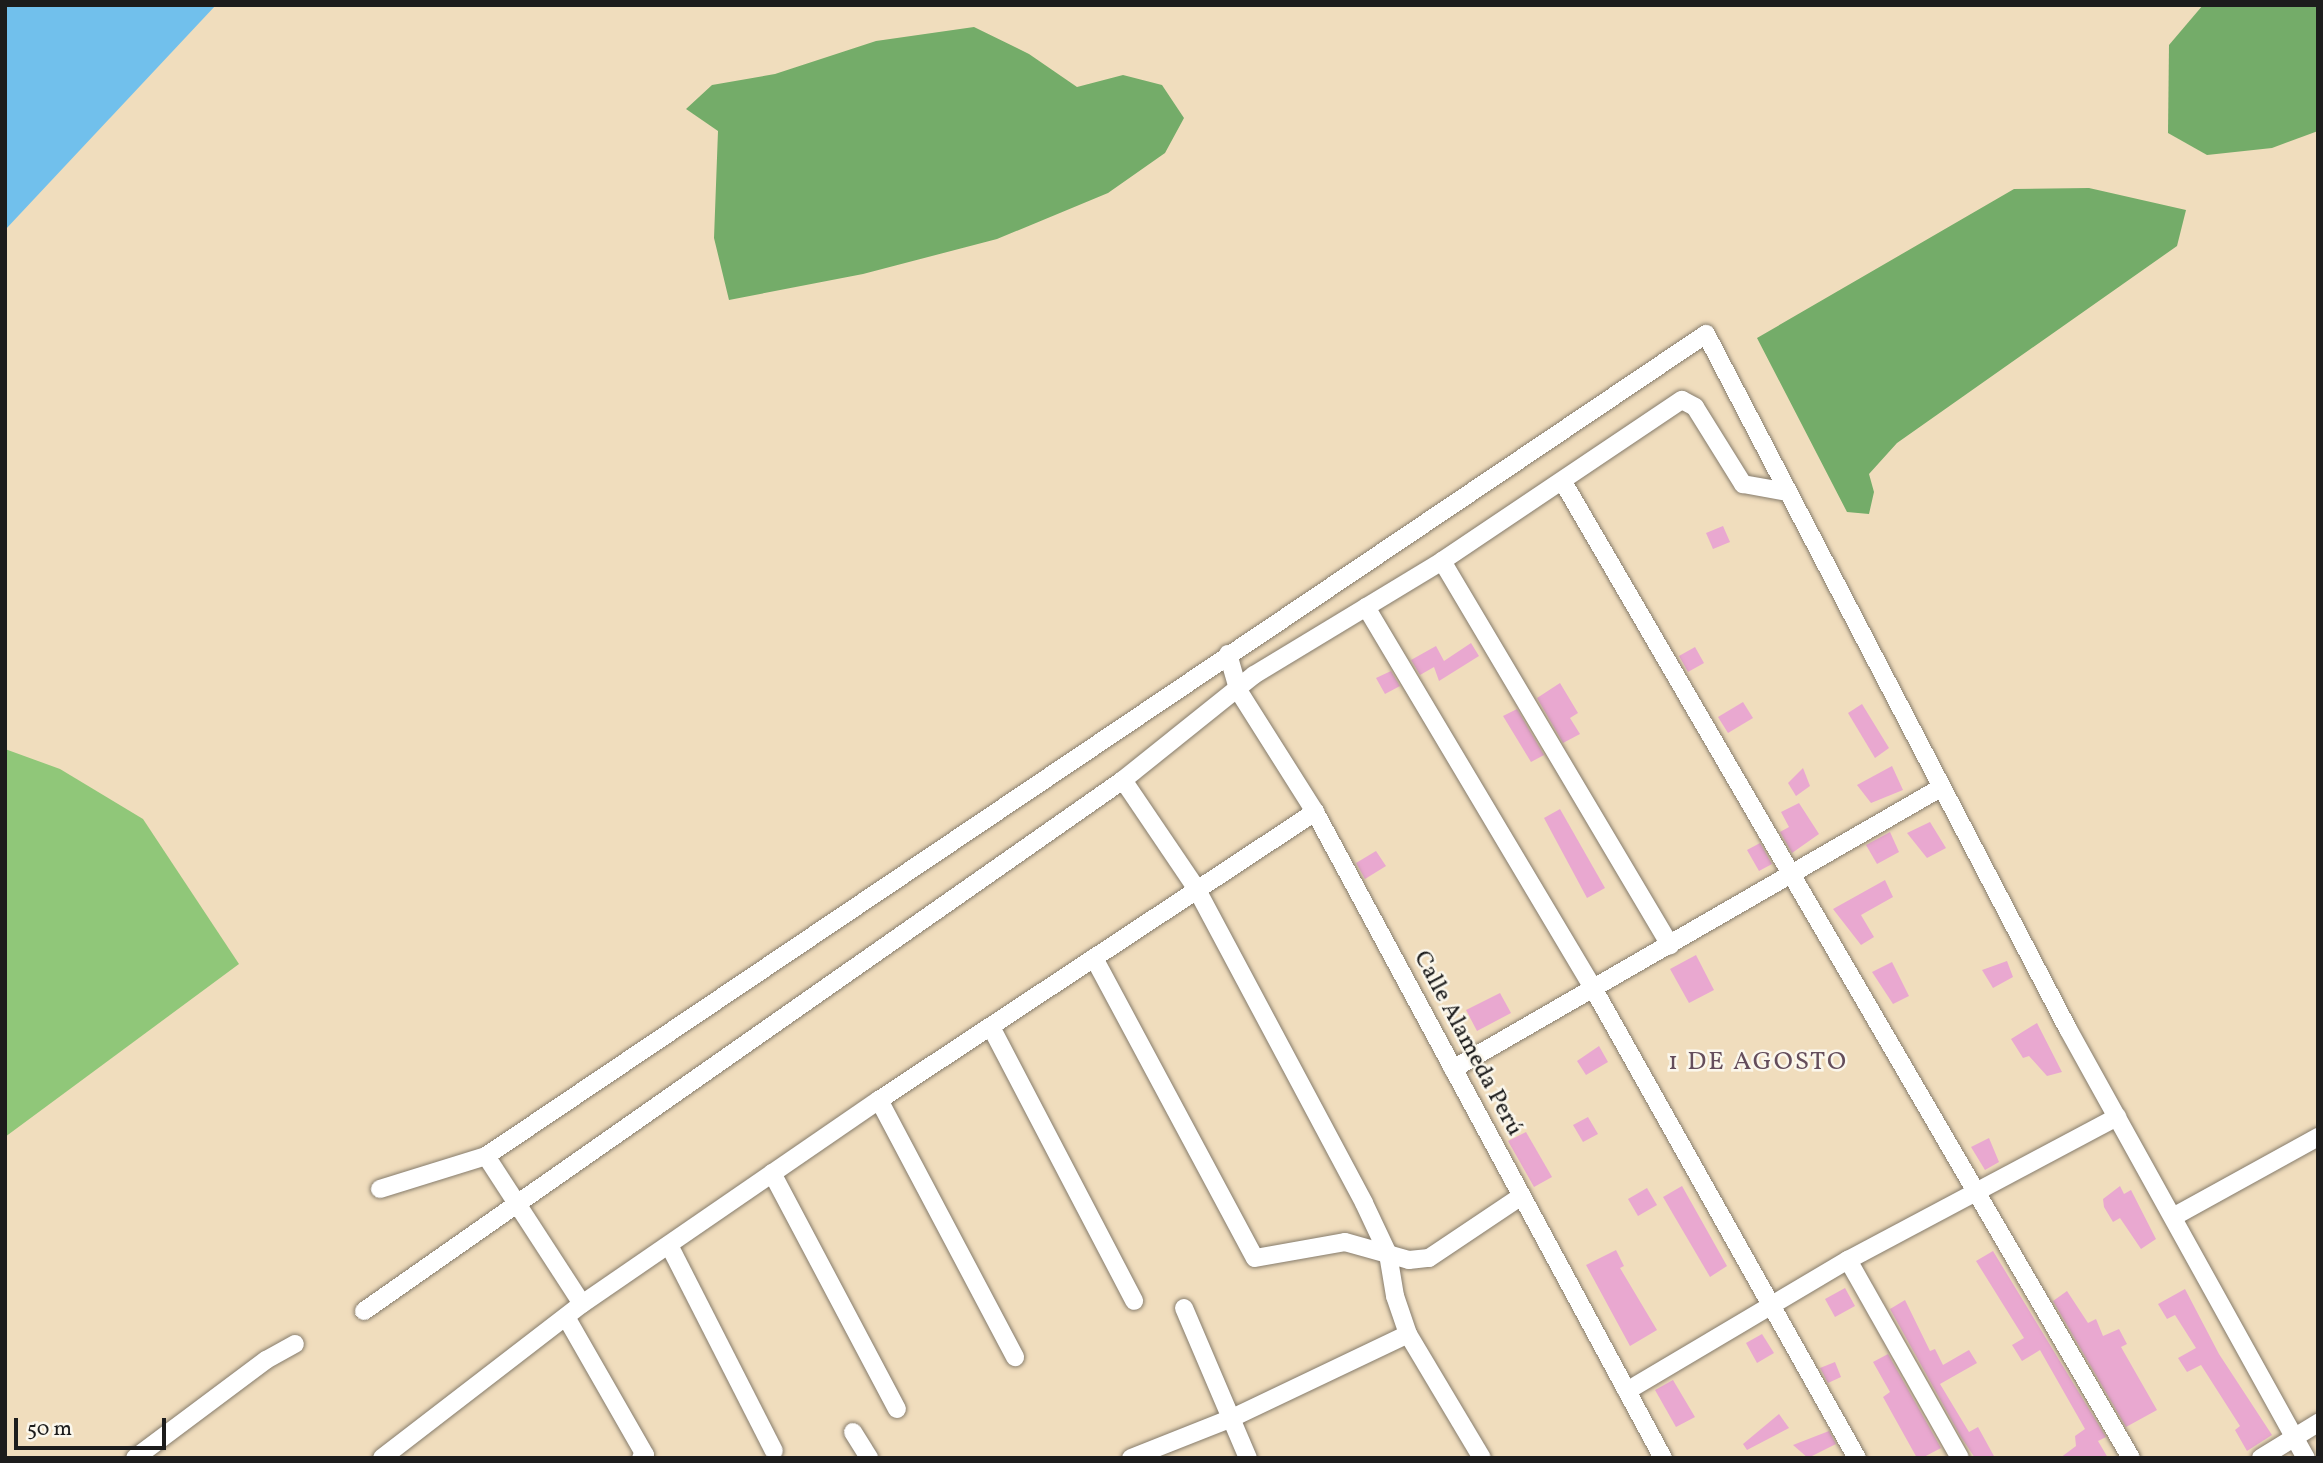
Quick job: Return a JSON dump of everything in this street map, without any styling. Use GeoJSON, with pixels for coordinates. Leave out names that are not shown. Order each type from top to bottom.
{"type":"FeatureCollection","features":[{"type":"Feature","properties":{"kind":"street"},"geometry":{"type":"LineString","coordinates":[[380,1189],[486,1156],[1706,334],[2117,1117],[2306,1458]]}},
{"type":"Feature","properties":{"kind":"street"},"geometry":{"type":"LineString","coordinates":[[364,1311],[1124,780],[1238,690],[1563,482],[1682,400],[1695,407],[1743,484],[1788,492]]}},
{"type":"Feature","properties":{"kind":"street"},"geometry":{"type":"LineString","coordinates":[[1563,482],[1794,873],[2131,1458]]}},
{"type":"Feature","properties":{"kind":"street"},"geometry":{"type":"LineString","coordinates":[[1441,561],[1670,945]]}},
{"type":"Feature","properties":{"kind":"street"},"geometry":{"type":"LineString","coordinates":[[1366,607],[1593,988],[1857,1458]]}},
{"type":"Feature","properties":{"kind":"street","name":"Calle Alameda Perú"},"geometry":{"type":"LineString","coordinates":[[1228,654],[1238,690],[1315,812],[1520,1197],[1663,1458]]}},
{"type":"Feature","properties":{"kind":"street"},"geometry":{"type":"LineString","coordinates":[[1124,780],[1196,888],[1388,1254],[1395,1296],[1408,1334],[1482,1458]]}},
{"type":"Feature","properties":{"kind":"street"},"geometry":{"type":"LineString","coordinates":[[1454,1069],[1942,787]]}},
{"type":"Feature","properties":{"kind":"street"},"geometry":{"type":"LineString","coordinates":[[382,1458],[582,1304],[878,1100],[1315,812]]}},
{"type":"Feature","properties":{"kind":"street"},"geometry":{"type":"LineString","coordinates":[[1094,958],[1255,1258],[1345,1242],[1409,1260],[1429,1258],[1520,1197]]}},
{"type":"Feature","properties":{"kind":"street"},"geometry":{"type":"LineString","coordinates":[[991,1027],[1134,1301]]}},
{"type":"Feature","properties":{"kind":"street"},"geometry":{"type":"LineString","coordinates":[[878,1100],[1015,1357]]}},
{"type":"Feature","properties":{"kind":"street"},"geometry":{"type":"LineString","coordinates":[[1627,1391],[1772,1310],[1848,1261],[2117,1117]]}},
{"type":"Feature","properties":{"kind":"street"},"geometry":{"type":"LineString","coordinates":[[2173,1217],[2318,1137]]}},
{"type":"Feature","properties":{"kind":"street"},"geometry":{"type":"LineString","coordinates":[[486,1156],[582,1304]]}},
{"type":"Feature","properties":{"kind":"street"},"geometry":{"type":"LineString","coordinates":[[772,1173],[897,1409]]}},
{"type":"Feature","properties":{"kind":"street"},"geometry":{"type":"LineString","coordinates":[[669,1245],[774,1451]]}},
{"type":"Feature","properties":{"kind":"street"},"geometry":{"type":"LineString","coordinates":[[1848,1261],[1960,1458]]}},
{"type":"Feature","properties":{"kind":"street"},"geometry":{"type":"LineString","coordinates":[[1184,1308],[1248,1458]]}},
{"type":"Feature","properties":{"kind":"street"},"geometry":{"type":"LineString","coordinates":[[566,1317],[634,1433],[645,1455],[641,1458]]}},
{"type":"Feature","properties":{"kind":"street"},"geometry":{"type":"LineString","coordinates":[[1131,1458],[1232,1418],[1408,1334]]}},
{"type":"Feature","properties":{"kind":"street"},"geometry":{"type":"LineString","coordinates":[[135,1458],[266,1360],[295,1344]]}},
{"type":"Feature","properties":{"kind":"street"},"geometry":{"type":"LineString","coordinates":[[2261,1458],[2296,1439],[2318,1423]]}},
{"type":"Feature","properties":{"kind":"street"},"geometry":{"type":"LineString","coordinates":[[853,1432],[869,1458]]}},
{"type":"Feature","properties":{"kind":"green space"},"geometry":{"type":"Polygon","coordinates":[[[2203,5],[2318,5],[2318,131],[2272,148],[2207,155],[2168,133],[2169,45],[2203,5]]]}},
{"type":"Feature","properties":{"kind":"green space"},"geometry":{"type":"Polygon","coordinates":[[[974,27],[1029,54],[1077,87],[1123,75],[1162,85],[1184,118],[1165,153],[1108,193],[997,239],[863,274],[729,300],[714,238],[718,131],[686,109],[712,85],[775,74],[876,41],[974,27]]]}},
{"type":"Feature","properties":{"kind":"green space"},"geometry":{"type":"Polygon","coordinates":[[[2089,188],[2186,210],[2177,246],[1897,443],[1869,474],[1874,492],[1869,514],[1847,512],[1757,338],[2014,189],[2089,188]]]}},
{"type":"Feature","properties":{"kind":"green space"},"geometry":{"type":"Polygon","coordinates":[[[5,749],[60,769],[143,819],[239,964],[5,1137],[5,749]]]}},
{"type":"Feature","properties":{"kind":"water"},"geometry":{"type":"Polygon","coordinates":[[[5,5],[216,5],[5,230],[5,5]]]}},
{"type":"Feature","properties":{"kind":"building"},"geometry":{"type":"Polygon","coordinates":[[[1723,526],[1730,542],[1713,549],[1706,533],[1723,526]]]}},
{"type":"Feature","properties":{"kind":"building"},"geometry":{"type":"Polygon","coordinates":[[[1471,643],[1479,656],[1439,681],[1434,667],[1420,675],[1411,660],[1436,646],[1444,661],[1471,643]]]}},
{"type":"Feature","properties":{"kind":"building"},"geometry":{"type":"Polygon","coordinates":[[[1695,647],[1704,663],[1688,672],[1679,656],[1695,647]]]}},
{"type":"Feature","properties":{"kind":"building"},"geometry":{"type":"Polygon","coordinates":[[[1391,671],[1400,686],[1385,694],[1376,678],[1391,671]]]}},
{"type":"Feature","properties":{"kind":"building"},"geometry":{"type":"Polygon","coordinates":[[[1560,683],[1578,713],[1570,718],[1580,734],[1563,743],[1537,698],[1560,683]]]}},
{"type":"Feature","properties":{"kind":"building"},"geometry":{"type":"Polygon","coordinates":[[[1743,702],[1753,718],[1728,733],[1718,717],[1743,702]]]}},
{"type":"Feature","properties":{"kind":"building"},"geometry":{"type":"Polygon","coordinates":[[[1862,704],[1889,748],[1875,758],[1848,713],[1862,704]]]}},
{"type":"Feature","properties":{"kind":"building"},"geometry":{"type":"Polygon","coordinates":[[[1517,709],[1544,755],[1531,762],[1503,716],[1517,709]]]}},
{"type":"Feature","properties":{"kind":"building"},"geometry":{"type":"Polygon","coordinates":[[[1892,766],[1903,790],[1871,803],[1857,785],[1892,766]]]}},
{"type":"Feature","properties":{"kind":"building"},"geometry":{"type":"Polygon","coordinates":[[[1803,768],[1810,786],[1796,796],[1788,783],[1803,768]]]}},
{"type":"Feature","properties":{"kind":"building"},"geometry":{"type":"Polygon","coordinates":[[[1799,803],[1819,834],[1792,853],[1780,832],[1789,827],[1781,812],[1799,803]]]}},
{"type":"Feature","properties":{"kind":"building"},"geometry":{"type":"Polygon","coordinates":[[[1560,809],[1605,888],[1587,898],[1544,818],[1560,809]]]}},
{"type":"Feature","properties":{"kind":"building"},"geometry":{"type":"Polygon","coordinates":[[[1930,822],[1946,848],[1927,858],[1907,833],[1930,822]]]}},
{"type":"Feature","properties":{"kind":"building"},"geometry":{"type":"Polygon","coordinates":[[[1890,832],[1899,852],[1877,864],[1866,845],[1890,832]]]}},
{"type":"Feature","properties":{"kind":"building"},"geometry":{"type":"Polygon","coordinates":[[[1760,843],[1772,864],[1759,871],[1747,850],[1760,843]]]}},
{"type":"Feature","properties":{"kind":"building"},"geometry":{"type":"Polygon","coordinates":[[[1376,851],[1386,866],[1365,879],[1356,863],[1376,851]]]}},
{"type":"Feature","properties":{"kind":"building"},"geometry":{"type":"Polygon","coordinates":[[[1885,880],[1893,897],[1861,915],[1874,937],[1861,945],[1833,909],[1885,880]]]}},
{"type":"Feature","properties":{"kind":"building"},"geometry":{"type":"Polygon","coordinates":[[[1696,955],[1714,990],[1689,1003],[1670,969],[1696,955]]]}},
{"type":"Feature","properties":{"kind":"building"},"geometry":{"type":"Polygon","coordinates":[[[2007,961],[2013,977],[1993,988],[1982,970],[2007,961]]]}},
{"type":"Feature","properties":{"kind":"building"},"geometry":{"type":"Polygon","coordinates":[[[1892,962],[1909,996],[1893,1004],[1872,972],[1892,962]]]}},
{"type":"Feature","properties":{"kind":"building"},"geometry":{"type":"Polygon","coordinates":[[[1500,993],[1511,1013],[1477,1031],[1466,1010],[1500,993]]]}},
{"type":"Feature","properties":{"kind":"building"},"geometry":{"type":"Polygon","coordinates":[[[2037,1023],[2062,1072],[2047,1076],[2029,1056],[2023,1058],[2011,1039],[2037,1023]]]}},
{"type":"Feature","properties":{"kind":"building"},"geometry":{"type":"Polygon","coordinates":[[[1599,1046],[1608,1062],[1586,1075],[1577,1061],[1599,1046]]]}},
{"type":"Feature","properties":{"kind":"building"},"geometry":{"type":"Polygon","coordinates":[[[1588,1117],[1598,1134],[1583,1142],[1573,1125],[1588,1117]]]}},
{"type":"Feature","properties":{"kind":"building"},"geometry":{"type":"Polygon","coordinates":[[[1526,1132],[1552,1177],[1534,1187],[1508,1141],[1526,1132]]]}},
{"type":"Feature","properties":{"kind":"building"},"geometry":{"type":"Polygon","coordinates":[[[1989,1138],[1999,1162],[1985,1170],[1971,1147],[1989,1138]]]}},
{"type":"Feature","properties":{"kind":"building"},"geometry":{"type":"Polygon","coordinates":[[[1682,1186],[1727,1266],[1710,1277],[1663,1197],[1682,1186]]]}},
{"type":"Feature","properties":{"kind":"building"},"geometry":{"type":"Polygon","coordinates":[[[2120,1186],[2124,1194],[2131,1190],[2156,1239],[2141,1249],[2120,1218],[2113,1222],[2104,1207],[2103,1199],[2120,1186]]]}},
{"type":"Feature","properties":{"kind":"building"},"geometry":{"type":"Polygon","coordinates":[[[1647,1188],[1657,1205],[1638,1216],[1628,1199],[1647,1188]]]}},
{"type":"Feature","properties":{"kind":"building"},"geometry":{"type":"Polygon","coordinates":[[[1616,1250],[1624,1266],[1620,1268],[1657,1330],[1630,1346],[1586,1265],[1616,1250]]]}},
{"type":"Feature","properties":{"kind":"building"},"geometry":{"type":"Polygon","coordinates":[[[1993,1251],[2106,1437],[2098,1441],[2108,1458],[2060,1458],[2076,1446],[2075,1436],[2085,1429],[2040,1350],[2022,1361],[2012,1345],[2024,1338],[1976,1261],[1993,1251]]]}},
{"type":"Feature","properties":{"kind":"building"},"geometry":{"type":"Polygon","coordinates":[[[1845,1288],[1855,1306],[1835,1317],[1825,1299],[1845,1288]]]}},
{"type":"Feature","properties":{"kind":"building"},"geometry":{"type":"Polygon","coordinates":[[[2185,1289],[2219,1354],[2272,1435],[2247,1451],[2235,1430],[2240,1426],[2201,1365],[2187,1372],[2178,1358],[2196,1348],[2175,1315],[2167,1319],[2158,1304],[2185,1289]]]}},
{"type":"Feature","properties":{"kind":"building"},"geometry":{"type":"Polygon","coordinates":[[[2067,1291],[2088,1323],[2096,1319],[2103,1336],[2119,1329],[2127,1344],[2121,1347],[2157,1410],[2126,1427],[2053,1301],[2067,1291]]]}},
{"type":"Feature","properties":{"kind":"building"},"geometry":{"type":"Polygon","coordinates":[[[1905,1300],[1930,1351],[1935,1349],[1943,1365],[1969,1350],[1977,1363],[1940,1384],[1969,1432],[1978,1427],[1995,1458],[1975,1458],[1961,1437],[1890,1309],[1905,1300]]]}},
{"type":"Feature","properties":{"kind":"building"},"geometry":{"type":"Polygon","coordinates":[[[1762,1334],[1774,1353],[1757,1363],[1746,1343],[1762,1334]]]}},
{"type":"Feature","properties":{"kind":"building"},"geometry":{"type":"Polygon","coordinates":[[[1888,1354],[1941,1448],[1922,1458],[1917,1458],[1883,1397],[1890,1392],[1873,1362],[1888,1354]]]}},
{"type":"Feature","properties":{"kind":"building"},"geometry":{"type":"Polygon","coordinates":[[[1835,1362],[1841,1377],[1828,1383],[1820,1368],[1835,1362]]]}},
{"type":"Feature","properties":{"kind":"building"},"geometry":{"type":"Polygon","coordinates":[[[1673,1380],[1695,1417],[1676,1427],[1655,1390],[1673,1380]]]}},
{"type":"Feature","properties":{"kind":"building"},"geometry":{"type":"Polygon","coordinates":[[[1779,1414],[1789,1428],[1747,1450],[1743,1444],[1779,1414]]]}},
{"type":"Feature","properties":{"kind":"building"},"geometry":{"type":"Polygon","coordinates":[[[1829,1431],[1836,1444],[1808,1458],[1793,1445],[1829,1431]]]}},
{"type":"Feature","properties":{"kind":"district","name":"1 DE AGOSTO"},"geometry":{"type":"Point","coordinates":[1758,1063]}}]}
